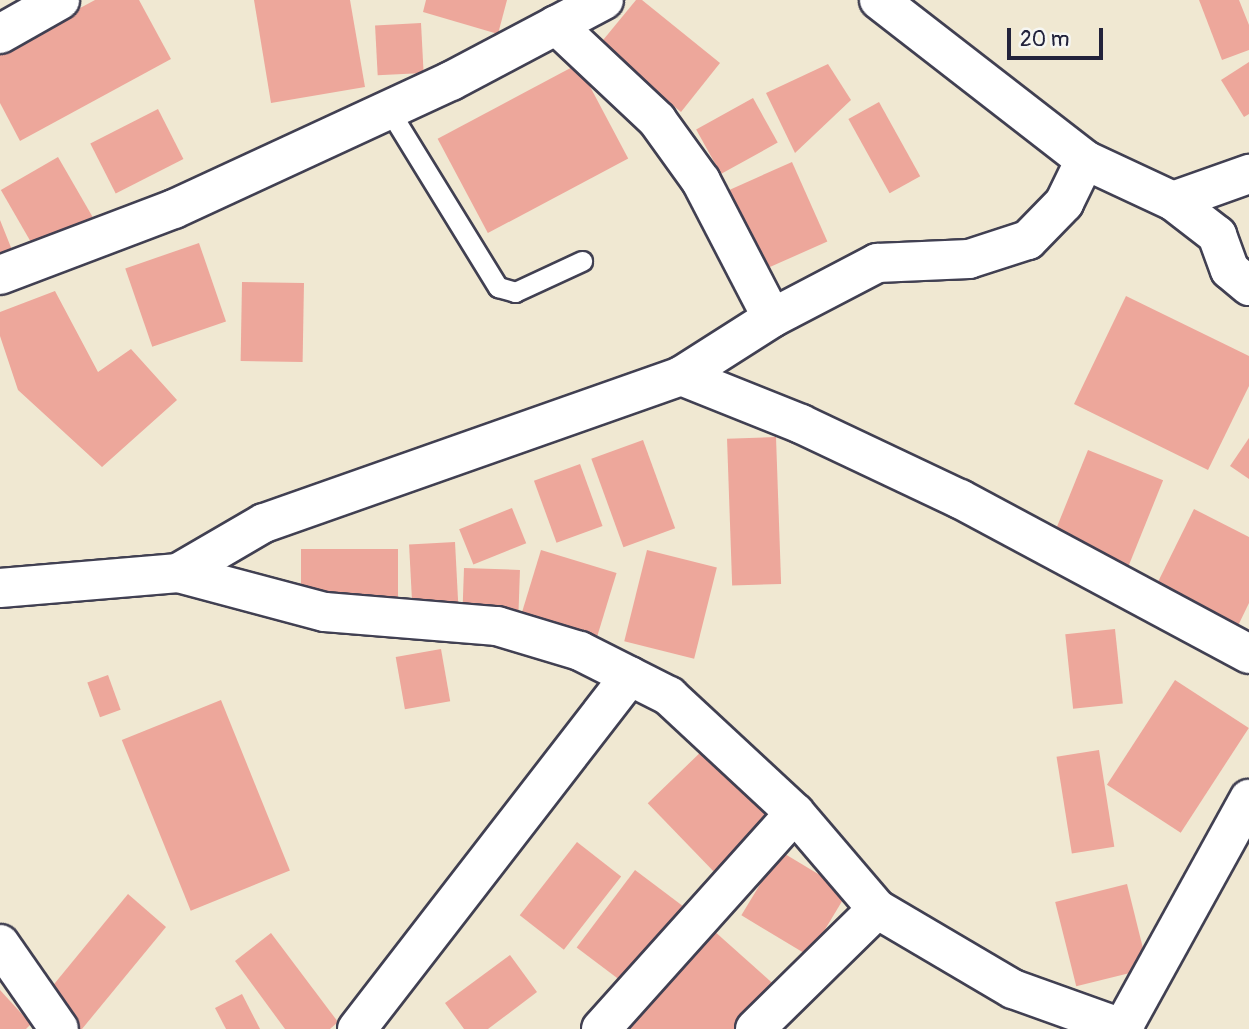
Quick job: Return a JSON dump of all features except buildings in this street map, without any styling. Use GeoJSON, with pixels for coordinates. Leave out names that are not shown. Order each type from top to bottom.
{"type":"FeatureCollection","features":[{"type":"Feature","properties":{"kind":"street"},"geometry":{"type":"LineString","coordinates":[[0,34],[60,0]]}},
{"type":"Feature","properties":{"kind":"street"},"geometry":{"type":"LineString","coordinates":[[0,275],[174,209],[389,110],[604,0]]}},
{"type":"Feature","properties":{"kind":"street"},"geometry":{"type":"LineString","coordinates":[[879,0],[1085,160],[1173,201],[1233,240],[1230,270],[1249,286]]}},
{"type":"Feature","properties":{"kind":"street"},"geometry":{"type":"LineString","coordinates":[[556,25],[664,130],[701,181],[772,318]]}},
{"type":"Feature","properties":{"kind":"street"},"geometry":{"type":"LineString","coordinates":[[178,573],[264,523],[681,376],[772,318],[877,263],[969,259],[1028,240],[1064,203],[1085,160]]}},
{"type":"Feature","properties":{"kind":"street"},"geometry":{"type":"LineString","coordinates":[[1173,201],[1249,174]]}},
{"type":"Feature","properties":{"kind":"street"},"geometry":{"type":"LineString","coordinates":[[681,376],[801,424],[960,499],[1249,654]]}},
{"type":"Feature","properties":{"kind":"street"},"geometry":{"type":"LineString","coordinates":[[0,588],[178,573],[325,612],[497,626],[580,651],[669,696],[795,813],[877,909],[1013,989],[1123,1028],[1249,799]]}},
{"type":"Feature","properties":{"kind":"street"},"geometry":{"type":"LineString","coordinates":[[357,1029],[630,676]]}},
{"type":"Feature","properties":{"kind":"street"},"geometry":{"type":"LineString","coordinates":[[601,1029],[795,813]]}},
{"type":"Feature","properties":{"kind":"street"},"geometry":{"type":"LineString","coordinates":[[755,1029],[877,909]]}},
{"type":"Feature","properties":{"kind":"street"},"geometry":{"type":"LineString","coordinates":[[0,944],[59,1029]]}},
{"type":"Feature","properties":{"kind":"lane"},"geometry":{"type":"LineString","coordinates":[[389,110],[498,287],[515,292],[582,261]]}}]}
